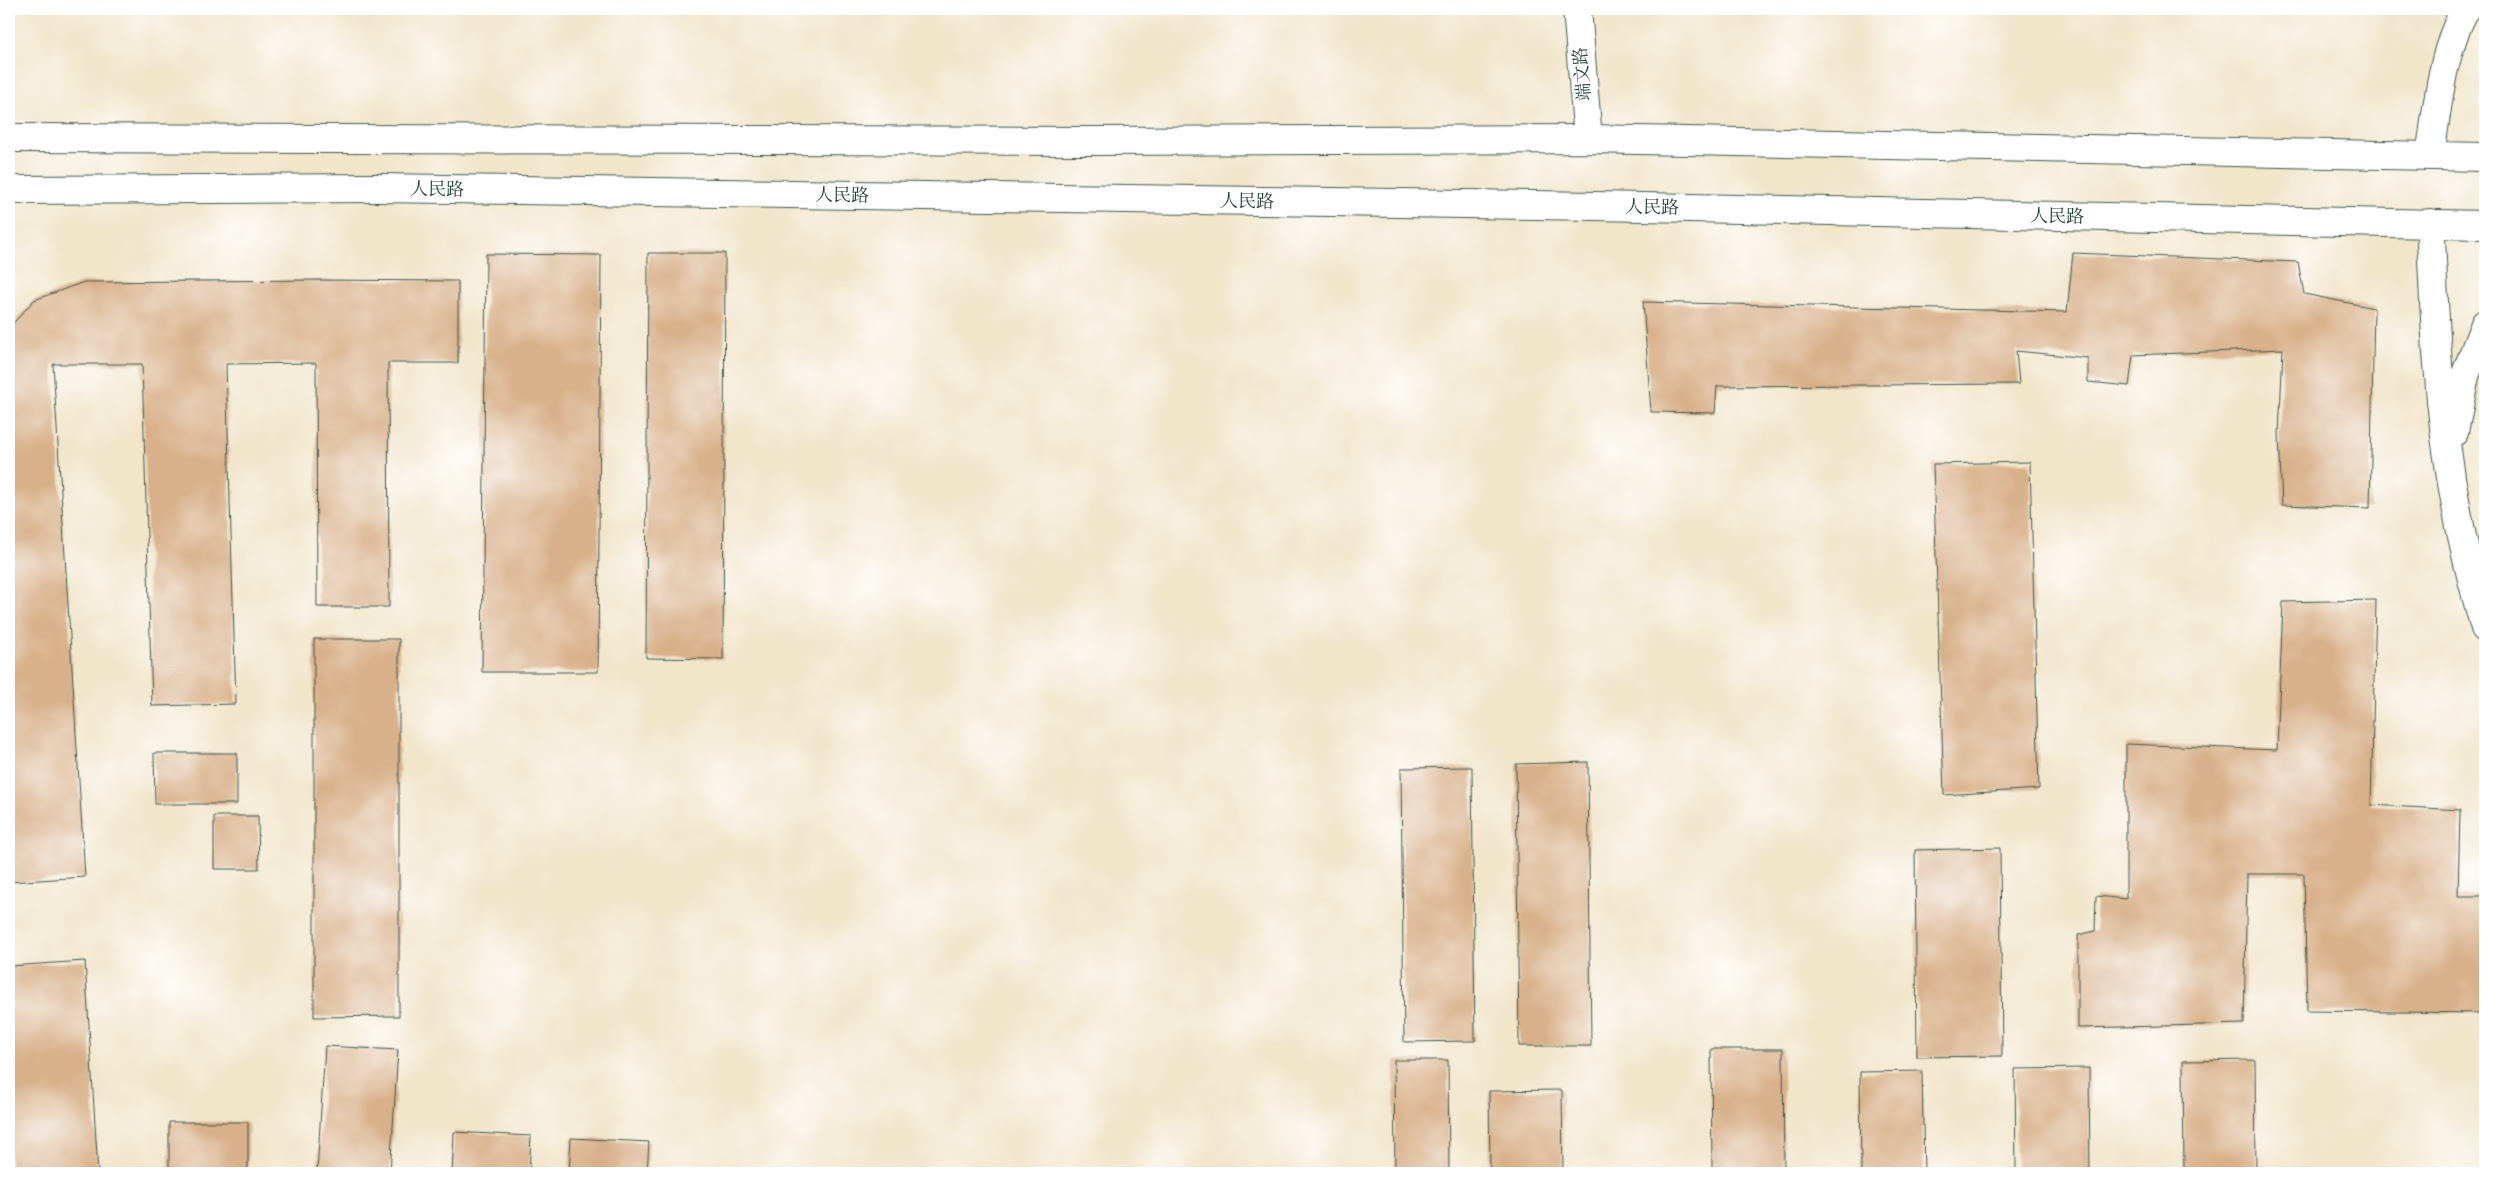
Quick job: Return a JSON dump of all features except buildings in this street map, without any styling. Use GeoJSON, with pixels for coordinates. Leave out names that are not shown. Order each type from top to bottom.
{"type":"FeatureCollection","features":[{"type":"Feature","properties":{"kind":"main road","name":"端文路"},"geometry":{"type":"LineString","coordinates":[[1576,9],[1588,138]]}},
{"type":"Feature","properties":{"kind":"main road"},"geometry":{"type":"LineString","coordinates":[[2430,156],[2446,54],[2465,9]]}},
{"type":"Feature","properties":{"kind":"main road"},"geometry":{"type":"LineString","coordinates":[[9,138],[1061,141],[1588,138],[2485,157]]}},
{"type":"Feature","properties":{"kind":"main road","name":"人民路"},"geometry":{"type":"LineString","coordinates":[[9,190],[388,188],[1585,206],[2485,224]]}},
{"type":"Feature","properties":{"kind":"main road"},"geometry":{"type":"LineString","coordinates":[[2430,223],[2438,365],[2450,473],[2461,537],[2485,628]]}},
{"type":"Feature","properties":{"kind":"main road"},"geometry":{"type":"LineString","coordinates":[[2450,473],[2455,422],[2465,376],[2485,324]]}}]}
